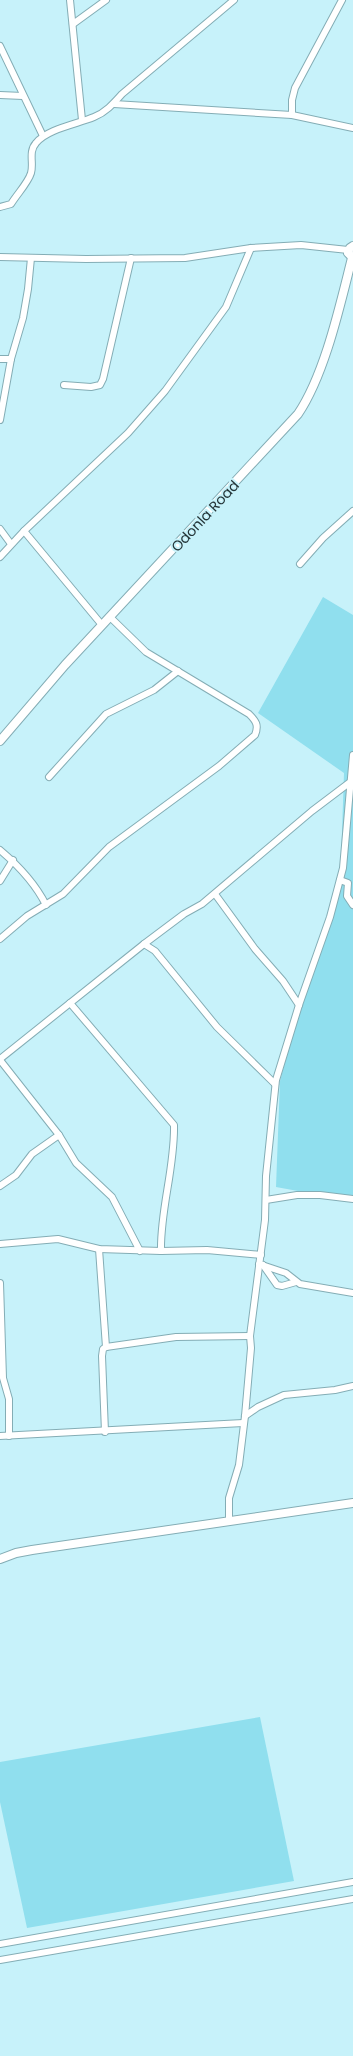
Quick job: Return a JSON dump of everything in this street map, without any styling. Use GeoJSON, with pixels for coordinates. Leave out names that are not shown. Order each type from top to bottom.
{"type":"FeatureCollection","features":[{"type":"Feature","properties":{"kind":"street"},"geometry":{"type":"LineString","coordinates":[[70,0],[82,120]]}},
{"type":"Feature","properties":{"kind":"street"},"geometry":{"type":"LineString","coordinates":[[73,24],[106,0]]}},
{"type":"Feature","properties":{"kind":"street"},"geometry":{"type":"LineString","coordinates":[[0,207],[11,204],[31,173],[31,153],[34,144],[43,136],[82,120],[92,118],[114,104],[122,94],[234,0]]}},
{"type":"Feature","properties":{"kind":"street"},"geometry":{"type":"LineString","coordinates":[[292,115],[292,100],[295,88],[342,0]]}},
{"type":"Feature","properties":{"kind":"street"},"geometry":{"type":"LineString","coordinates":[[0,46],[43,136]]}},
{"type":"Feature","properties":{"kind":"street"},"geometry":{"type":"LineString","coordinates":[[0,95],[23,96]]}},
{"type":"Feature","properties":{"kind":"street"},"geometry":{"type":"LineString","coordinates":[[114,104],[292,115],[353,128]]}},
{"type":"Feature","properties":{"kind":"street"},"geometry":{"type":"LineString","coordinates":[[0,257],[185,258],[251,248],[301,245],[351,248],[349,255],[353,258]]}},
{"type":"Feature","properties":{"kind":"street"},"geometry":{"type":"LineString","coordinates":[[0,557],[24,531],[128,433],[165,390],[226,307],[251,248]]}},
{"type":"Feature","properties":{"kind":"street"},"geometry":{"type":"LineString","coordinates":[[0,420],[11,360],[23,318],[31,258]]}},
{"type":"Feature","properties":{"kind":"street"},"geometry":{"type":"LineString","coordinates":[[64,385],[91,387],[100,385],[103,379],[131,258]]}},
{"type":"Feature","properties":{"kind":"street","name":"Odonla Road"},"geometry":{"type":"LineString","coordinates":[[0,740],[102,625],[258,459],[286,428],[306,402],[322,361],[353,258]]}},
{"type":"Feature","properties":{"kind":"street"},"geometry":{"type":"LineString","coordinates":[[0,359],[11,360]]}},
{"type":"Feature","properties":{"kind":"street"},"geometry":{"type":"LineString","coordinates":[[300,564],[323,538],[353,511]]}},
{"type":"Feature","properties":{"kind":"street"},"geometry":{"type":"LineString","coordinates":[[0,529],[11,544]]}},
{"type":"Feature","properties":{"kind":"street"},"geometry":{"type":"LineString","coordinates":[[24,531],[102,625]]}},
{"type":"Feature","properties":{"kind":"street"},"geometry":{"type":"LineString","coordinates":[[0,939],[27,916],[64,894],[109,847],[219,766],[255,735],[258,728],[255,720],[249,714],[146,652],[110,617]]}},
{"type":"Feature","properties":{"kind":"street"},"geometry":{"type":"LineString","coordinates":[[49,777],[106,714],[154,690],[178,671]]}},
{"type":"Feature","properties":{"kind":"street"},"geometry":{"type":"LineString","coordinates":[[229,1521],[229,1498],[238,1466],[247,1399],[251,1348],[250,1336],[261,1265],[266,1200],[266,1176],[276,1092],[275,1084],[299,1005],[330,917],[340,880],[353,754]]}},
{"type":"Feature","properties":{"kind":"street"},"geometry":{"type":"LineString","coordinates":[[140,1251],[112,1197],[76,1163],[60,1135],[0,1060],[144,944],[184,914],[202,904],[215,894],[312,812],[349,783]]}},
{"type":"Feature","properties":{"kind":"street"},"geometry":{"type":"LineString","coordinates":[[0,850],[12,860],[33,883],[46,905]]}},
{"type":"Feature","properties":{"kind":"street"},"geometry":{"type":"LineString","coordinates":[[0,881],[12,860]]}},
{"type":"Feature","properties":{"kind":"street"},"geometry":{"type":"LineString","coordinates":[[340,880],[348,883],[347,896],[353,905]]}},
{"type":"Feature","properties":{"kind":"street"},"geometry":{"type":"LineString","coordinates":[[215,894],[255,949],[283,981],[299,1005]]}},
{"type":"Feature","properties":{"kind":"street"},"geometry":{"type":"LineString","coordinates":[[144,944],[155,951],[217,1027],[275,1084]]}},
{"type":"Feature","properties":{"kind":"street"},"geometry":{"type":"LineString","coordinates":[[70,1003],[174,1125],[168,1195],[160,1233],[161,1251]]}},
{"type":"Feature","properties":{"kind":"street"},"geometry":{"type":"LineString","coordinates":[[0,1186],[16,1175],[32,1154],[60,1135]]}},
{"type":"Feature","properties":{"kind":"street"},"geometry":{"type":"LineString","coordinates":[[266,1200],[297,1195],[320,1195],[353,1199]]}},
{"type":"Feature","properties":{"kind":"street"},"geometry":{"type":"LineString","coordinates":[[0,1244],[58,1239],[99,1249],[140,1251],[207,1250],[261,1254]]}},
{"type":"Feature","properties":{"kind":"street"},"geometry":{"type":"LineString","coordinates":[[99,1249],[106,1347],[103,1349],[102,1356],[105,1432]]}},
{"type":"Feature","properties":{"kind":"street"},"geometry":{"type":"LineString","coordinates":[[261,1265],[286,1273],[296,1282]]}},
{"type":"Feature","properties":{"kind":"street"},"geometry":{"type":"LineString","coordinates":[[261,1265],[277,1285],[282,1286],[296,1282],[353,1293]]}},
{"type":"Feature","properties":{"kind":"street"},"geometry":{"type":"LineString","coordinates":[[0,1283],[3,1378],[9,1399],[9,1436]]}},
{"type":"Feature","properties":{"kind":"street"},"geometry":{"type":"LineString","coordinates":[[106,1347],[176,1337],[250,1336]]}},
{"type":"Feature","properties":{"kind":"street"},"geometry":{"type":"LineString","coordinates":[[245,1416],[258,1407],[284,1395],[335,1390],[353,1386]]}},
{"type":"Feature","properties":{"kind":"street"},"geometry":{"type":"LineString","coordinates":[[247,1399],[258,1407]]}},
{"type":"Feature","properties":{"kind":"street"},"geometry":{"type":"LineString","coordinates":[[0,1436],[105,1432],[243,1423]]}},
{"type":"Feature","properties":{"kind":"street"},"geometry":{"type":"LineString","coordinates":[[0,1560],[12,1554],[32,1550],[353,1503]]}},
{"type":"Feature","properties":{"kind":"street"},"geometry":{"type":"LineString","coordinates":[[0,1944],[353,1882]]}},
{"type":"Feature","properties":{"kind":"street"},"geometry":{"type":"LineString","coordinates":[[0,1960],[353,1899]]}},
{"type":"Feature","properties":{"kind":"shaded area"},"geometry":{"type":"Polygon","coordinates":[[[323,597],[353,615],[353,1201],[276,1187],[280,1081],[309,973],[328,915],[341,862],[344,773],[258,713],[323,597]]]}},
{"type":"Feature","properties":{"kind":"shaded area"},"geometry":{"type":"Polygon","coordinates":[[[260,1717],[294,1881],[27,1928],[0,1802],[0,1762],[260,1717]]]}}]}
